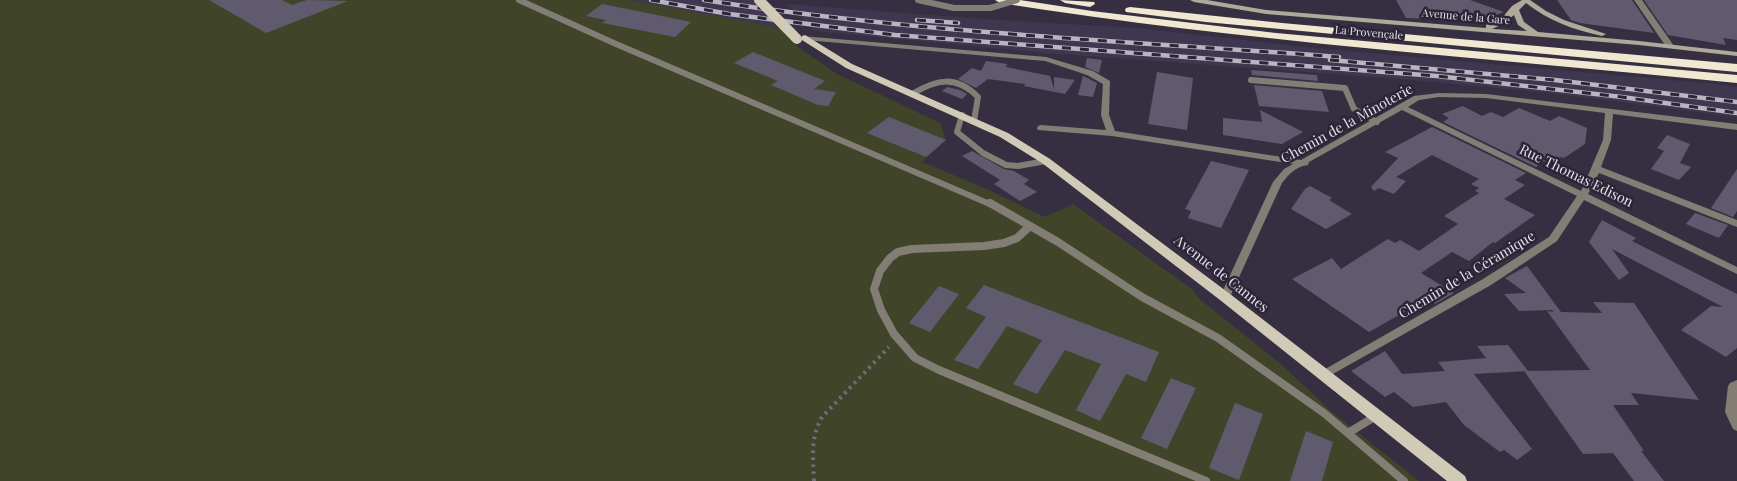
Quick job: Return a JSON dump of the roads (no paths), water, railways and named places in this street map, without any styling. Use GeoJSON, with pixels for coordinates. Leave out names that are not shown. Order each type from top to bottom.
{"type":"FeatureCollection","features":[{"type":"Feature","properties":{"kind":"highway","name":"La Provençale"},"geometry":{"type":"LineString","coordinates":[[1000,0],[1172,26],[1236,33],[1737,79]]}},
{"type":"Feature","properties":{"kind":"highway","name":"La Provençale"},"geometry":{"type":"LineString","coordinates":[[1065,0],[1227,21],[1626,56],[1737,68]]}},
{"type":"Feature","properties":{"kind":"main road","name":"Avenue de Cannes"},"geometry":{"type":"LineString","coordinates":[[759,0],[801,39],[841,69],[913,100],[962,116]]}},
{"type":"Feature","properties":{"kind":"main road","name":"Avenue de Cannes"},"geometry":{"type":"LineString","coordinates":[[768,0],[801,39],[848,66],[1004,135],[1046,161],[1225,297],[1459,481]]}},
{"type":"Feature","properties":{"kind":"main road","name":"Avenue de la Gare"},"geometry":{"type":"LineString","coordinates":[[1194,0],[1266,12],[1639,42],[1737,54]]}},
{"type":"Feature","properties":{"kind":"main road"},"geometry":{"type":"LineString","coordinates":[[1478,29],[1503,23],[1515,8],[1526,0],[1549,16],[1588,31],[1639,42]]}},
{"type":"Feature","properties":{"kind":"main road"},"geometry":{"type":"LineString","coordinates":[[1515,8],[1521,23],[1536,34]]}},
{"type":"Feature","properties":{"kind":"main road"},"geometry":{"type":"LineString","coordinates":[[1549,16],[1556,26],[1553,36]]}},
{"type":"Feature","properties":{"kind":"street"},"geometry":{"type":"LineString","coordinates":[[1638,0],[1670,46]]}},
{"type":"Feature","properties":{"kind":"street"},"geometry":{"type":"LineString","coordinates":[[801,39],[1046,59],[1090,73],[1107,83],[1104,110],[1107,125],[1112,133]]}},
{"type":"Feature","properties":{"kind":"street","name":"Chemin de la Minoterie"},"geometry":{"type":"LineString","coordinates":[[1225,297],[1278,182],[1288,171],[1417,98],[1448,95],[1486,96],[1737,127]]}},
{"type":"Feature","properties":{"kind":"street","name":"Rue Thomas Edison"},"geometry":{"type":"LineString","coordinates":[[1402,106],[1737,271]]}},
{"type":"Feature","properties":{"kind":"street","name":"Chemin de la Céramique"},"geometry":{"type":"LineString","coordinates":[[1324,375],[1487,282],[1553,239],[1583,196],[1596,168],[1607,140],[1609,111]]}},
{"type":"Feature","properties":{"kind":"street"},"geometry":{"type":"LineString","coordinates":[[1042,128],[1112,133],[1304,163]]}},
{"type":"Feature","properties":{"kind":"street"},"geometry":{"type":"LineString","coordinates":[[1596,168],[1737,224]]}},
{"type":"Feature","properties":{"kind":"street"},"geometry":{"type":"LineString","coordinates":[[1737,384],[1734,386],[1731,412],[1737,426]]}},
{"type":"Feature","properties":{"kind":"lane"},"geometry":{"type":"LineString","coordinates":[[519,0],[616,44],[982,199],[1058,242],[1142,297],[1218,338],[1324,413],[1404,481]]}},
{"type":"Feature","properties":{"kind":"lane"},"geometry":{"type":"LineString","coordinates":[[918,0],[949,8],[972,10],[990,8],[1017,0]]}},
{"type":"Feature","properties":{"kind":"lane"},"geometry":{"type":"LineString","coordinates":[[1251,80],[1345,88],[1354,108],[1377,122]]}},
{"type":"Feature","properties":{"kind":"lane"},"geometry":{"type":"LineString","coordinates":[[912,94],[937,81],[958,84],[978,97],[962,116],[957,132],[974,146],[1000,162],[1014,166],[1046,161]]}},
{"type":"Feature","properties":{"kind":"lane"},"geometry":{"type":"LineString","coordinates":[[1030,226],[1016,238],[1004,243],[975,247],[912,249],[898,252],[890,258],[880,271],[874,289],[881,310],[898,338],[915,358],[938,370],[1206,481]]}},
{"type":"Feature","properties":{"kind":"lane"},"geometry":{"type":"LineString","coordinates":[[1348,433],[1376,416]]}},
{"type":"Feature","properties":{"kind":"railway"},"geometry":{"type":"LineString","coordinates":[[651,0],[729,14],[895,35],[1437,76],[1622,97],[1737,113]]}},
{"type":"Feature","properties":{"kind":"railway"},"geometry":{"type":"LineString","coordinates":[[704,0],[862,21],[1021,35],[1339,57]]}},
{"type":"Feature","properties":{"kind":"railway"},"geometry":{"type":"LineString","coordinates":[[917,20],[958,23]]}},
{"type":"Feature","properties":{"kind":"railway"},"geometry":{"type":"LineString","coordinates":[[1330,60],[1555,80],[1737,102]]}}]}
